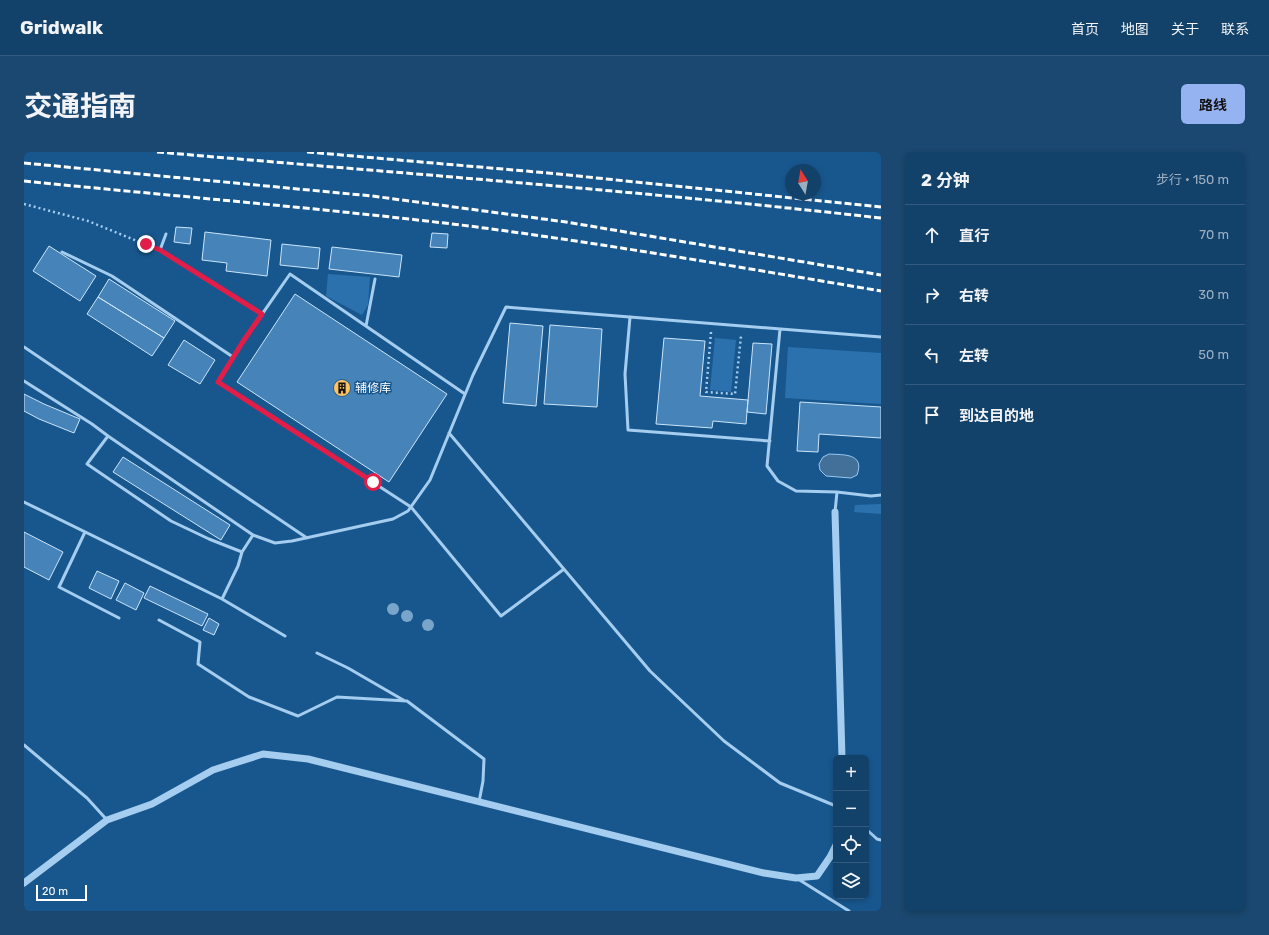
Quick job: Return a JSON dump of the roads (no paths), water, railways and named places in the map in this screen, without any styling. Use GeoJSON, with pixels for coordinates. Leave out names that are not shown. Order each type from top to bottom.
{"type":"FeatureCollection","features":[{"type":"Feature","properties":{"kind":"street"},"geometry":{"type":"LineString","coordinates":[[835,512],[842,755]]}},
{"type":"Feature","properties":{"kind":"street"},"geometry":{"type":"LineString","coordinates":[[24,883],[108,820],[152,804],[213,770],[263,754],[308,759],[764,873],[796,878],[817,876],[833,851]]}},
{"type":"Feature","properties":{"kind":"lane"},"geometry":{"type":"LineString","coordinates":[[166,234],[160,250],[262,314]]}},
{"type":"Feature","properties":{"kind":"lane"},"geometry":{"type":"LineString","coordinates":[[62,252],[112,276],[234,357]]}},
{"type":"Feature","properties":{"kind":"lane"},"geometry":{"type":"LineString","coordinates":[[465,394],[290,274],[242,343],[218,382],[411,507],[501,616],[564,569]]}},
{"type":"Feature","properties":{"kind":"lane"},"geometry":{"type":"LineString","coordinates":[[366,326],[374,279]]}},
{"type":"Feature","properties":{"kind":"lane"},"geometry":{"type":"LineString","coordinates":[[24,381],[92,424],[253,535],[275,543],[307,538],[393,519],[408,511],[430,480],[465,394],[506,307],[881,337]]}},
{"type":"Feature","properties":{"kind":"lane"},"geometry":{"type":"LineString","coordinates":[[630,317],[625,374],[628,430],[770,441]]}},
{"type":"Feature","properties":{"kind":"lane"},"geometry":{"type":"LineString","coordinates":[[780,329],[767,466],[778,481],[796,491],[837,492],[871,496],[881,495]]}},
{"type":"Feature","properties":{"kind":"lane"},"geometry":{"type":"LineString","coordinates":[[24,347],[307,538]]}},
{"type":"Feature","properties":{"kind":"lane"},"geometry":{"type":"LineString","coordinates":[[449,433],[650,671],[724,741],[780,783],[833,805]]}},
{"type":"Feature","properties":{"kind":"lane"},"geometry":{"type":"LineString","coordinates":[[108,436],[86,464],[171,521],[209,539],[242,552]]}},
{"type":"Feature","properties":{"kind":"lane"},"geometry":{"type":"LineString","coordinates":[[835,512],[837,492]]}},
{"type":"Feature","properties":{"kind":"lane"},"geometry":{"type":"LineString","coordinates":[[24,502],[222,599],[285,636]]}},
{"type":"Feature","properties":{"kind":"lane"},"geometry":{"type":"LineString","coordinates":[[85,532],[59,587],[119,618]]}},
{"type":"Feature","properties":{"kind":"lane"},"geometry":{"type":"LineString","coordinates":[[222,599],[238,566],[242,552],[253,535]]}},
{"type":"Feature","properties":{"kind":"lane"},"geometry":{"type":"LineString","coordinates":[[158,620],[200,642],[198,664],[249,697],[298,716],[337,697],[406,701]]}},
{"type":"Feature","properties":{"kind":"lane"},"geometry":{"type":"LineString","coordinates":[[317,653],[348,668],[406,701],[484,759],[483,781],[479,802]]}},
{"type":"Feature","properties":{"kind":"lane"},"geometry":{"type":"LineString","coordinates":[[24,746],[87,798],[108,820]]}},
{"type":"Feature","properties":{"kind":"lane"},"geometry":{"type":"LineString","coordinates":[[869,832],[877,839],[881,840]]}},
{"type":"Feature","properties":{"kind":"lane"},"geometry":{"type":"LineString","coordinates":[[796,878],[849,911]]}},
{"type":"Feature","properties":{"kind":"railway"},"geometry":{"type":"LineString","coordinates":[[157,152],[610,191],[881,218]]}},
{"type":"Feature","properties":{"kind":"railway"},"geometry":{"type":"LineString","coordinates":[[307,152],[548,173],[881,207]]}},
{"type":"Feature","properties":{"kind":"railway"},"geometry":{"type":"LineString","coordinates":[[24,163],[372,196],[566,222],[881,275]]}},
{"type":"Feature","properties":{"kind":"railway"},"geometry":{"type":"LineString","coordinates":[[24,181],[469,226],[624,248],[881,291]]}},
{"type":"Feature","properties":{"kind":"place","name":"辅修库"},"geometry":{"type":"Point","coordinates":[342,388]}}]}
